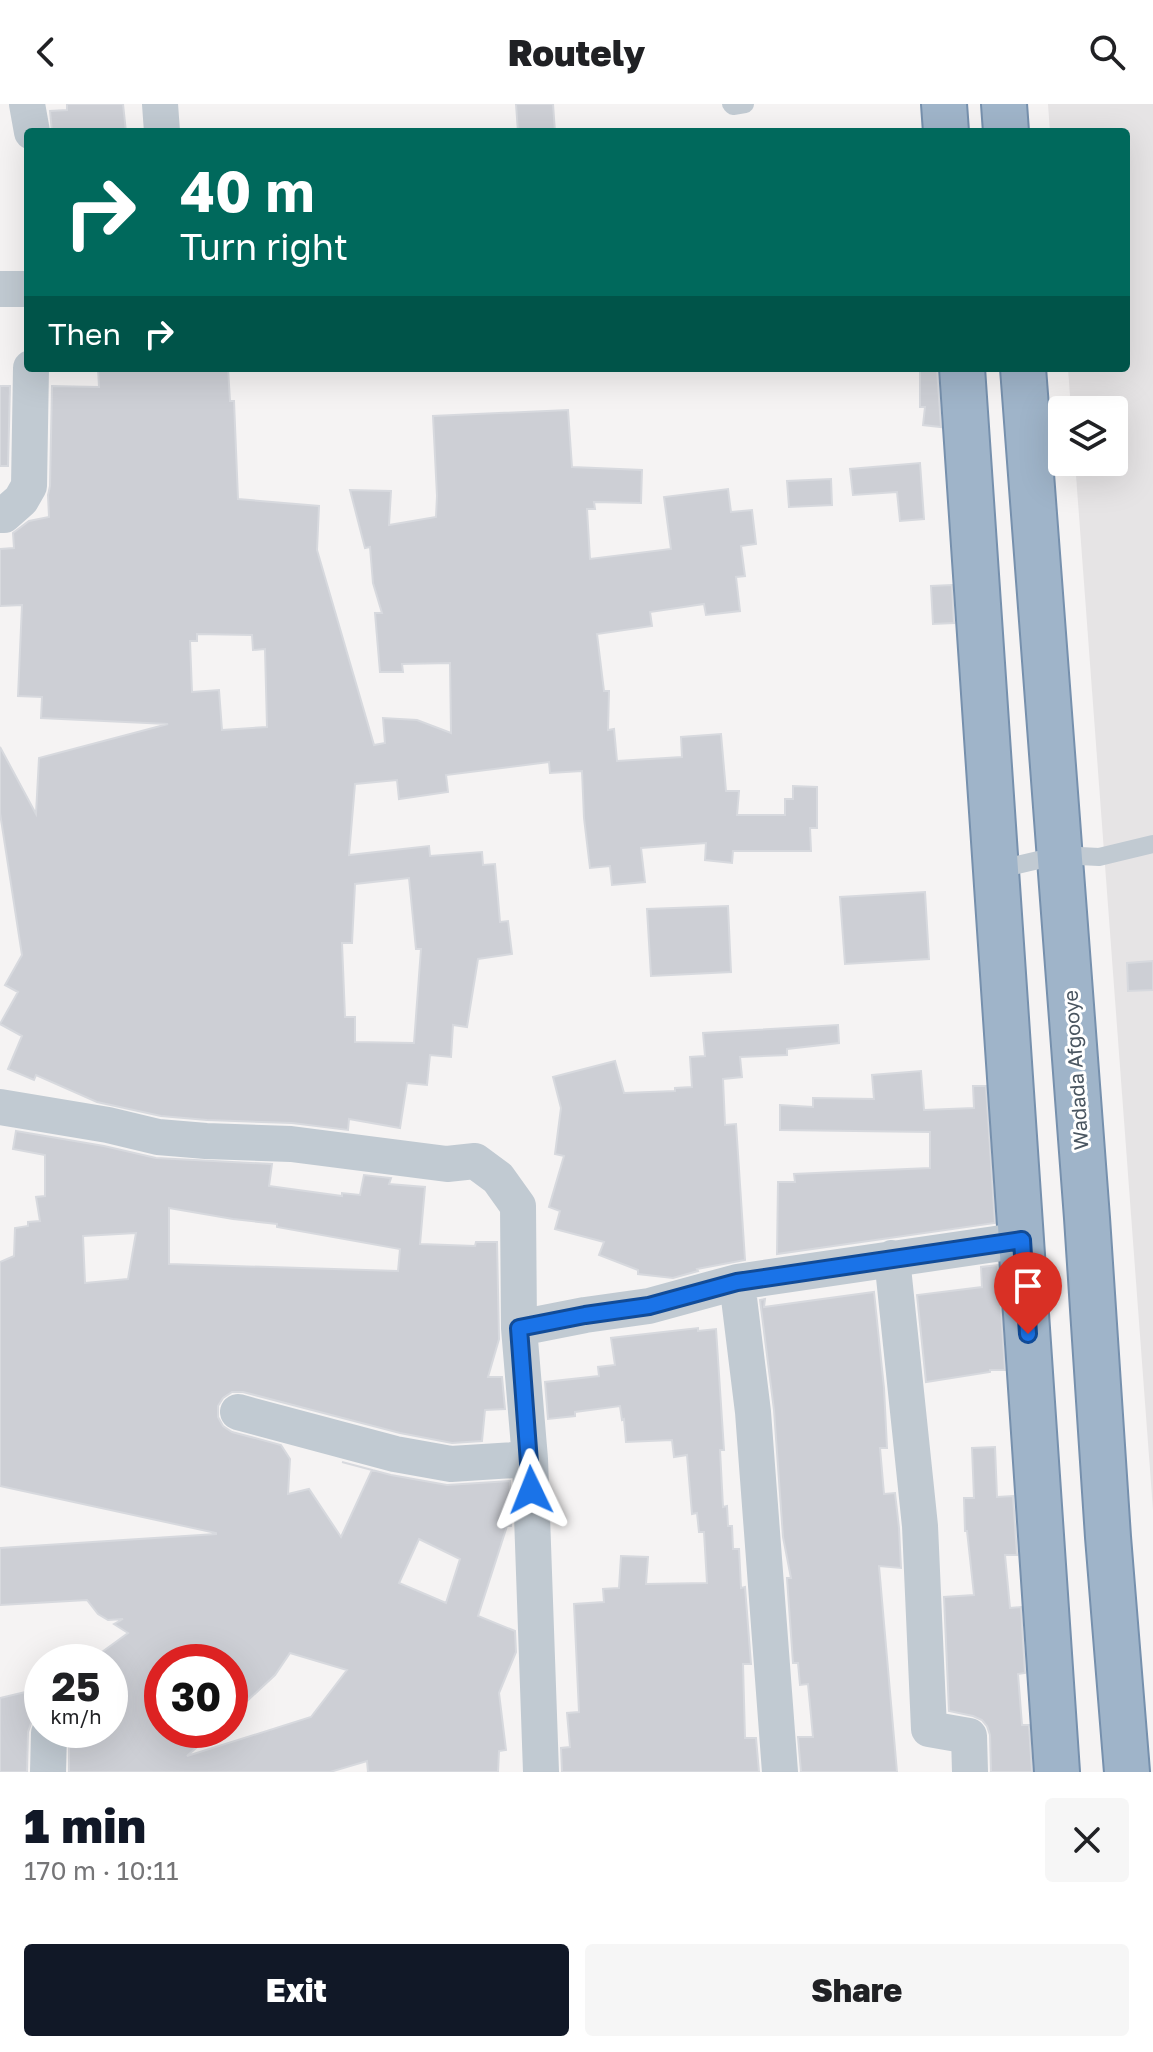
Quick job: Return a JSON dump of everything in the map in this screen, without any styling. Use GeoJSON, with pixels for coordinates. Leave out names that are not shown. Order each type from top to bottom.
{"type":"FeatureCollection","features":[{"type":"Feature","properties":{"kind":"highway"},"geometry":{"type":"LineString","coordinates":[[1004,104],[1006,128]]}},
{"type":"Feature","properties":{"kind":"highway"},"geometry":{"type":"LineString","coordinates":[[962,372],[1057,1772]]}},
{"type":"Feature","properties":{"kind":"highway","name":"Wadada Afgooye"},"geometry":{"type":"LineString","coordinates":[[1023,372],[1127,1772]]}},
{"type":"Feature","properties":{"kind":"street"},"geometry":{"type":"LineString","coordinates":[[27,104],[31,128]]}},
{"type":"Feature","properties":{"kind":"street"},"geometry":{"type":"LineString","coordinates":[[160,104],[162,128]]}},
{"type":"Feature","properties":{"kind":"street"},"geometry":{"type":"LineString","coordinates":[[0,289],[24,289]]}},
{"type":"Feature","properties":{"kind":"street"},"geometry":{"type":"LineString","coordinates":[[0,515],[21,500],[29,486],[31,372]]}},
{"type":"Feature","properties":{"kind":"street"},"geometry":{"type":"LineString","coordinates":[[0,1107],[108,1125],[158,1137],[291,1144],[447,1164],[475,1161],[498,1178],[518,1206],[519,1328],[530,1459],[541,1772]]}},
{"type":"Feature","properties":{"kind":"street"},"geometry":{"type":"LineString","coordinates":[[519,1328],[649,1306],[737,1282],[1022,1240]]}},
{"type":"Feature","properties":{"kind":"street"},"geometry":{"type":"LineString","coordinates":[[892,1258],[920,1526],[929,1729],[969,1736],[970,1772]]}},
{"type":"Feature","properties":{"kind":"street"},"geometry":{"type":"LineString","coordinates":[[737,1282],[753,1412],[780,1772]]}},
{"type":"Feature","properties":{"kind":"street"},"geometry":{"type":"LineString","coordinates":[[238,1412],[395,1454],[451,1464],[530,1459]]}},
{"type":"Feature","properties":{"kind":"street"},"geometry":{"type":"LineString","coordinates":[[48,1772],[49,1748]]}},
{"type":"Feature","properties":{"kind":"lane"},"geometry":{"type":"LineString","coordinates":[[731,104],[745,104]]}},
{"type":"Feature","properties":{"kind":"lane"},"geometry":{"type":"LineString","coordinates":[[995,870],[1060,855],[1099,857],[1153,844]]}},
{"type":"Feature","properties":{"kind":"shaded area"},"geometry":{"type":"Polygon","coordinates":[[[1048,104],[1153,104],[1153,1510],[1076,476],[1128,476],[1128,396],[1070,396],[1068,372],[1130,372],[1130,128],[1050,128],[1048,104]]]}},
{"type":"Feature","properties":{"kind":"building"},"geometry":{"type":"Polygon","coordinates":[[[67,104],[123,104],[126,128],[52,128],[50,111],[67,110],[67,104]]]}},
{"type":"Feature","properties":{"kind":"building"},"geometry":{"type":"Polygon","coordinates":[[[516,104],[553,104],[555,128],[518,128],[516,104]]]}},
{"type":"Feature","properties":{"kind":"building"},"geometry":{"type":"Polygon","coordinates":[[[98,372],[228,372],[230,401],[234,401],[238,499],[319,506],[317,550],[374,745],[385,743],[383,718],[417,720],[451,733],[450,663],[402,664],[403,672],[380,672],[375,613],[382,613],[373,583],[370,547],[365,548],[350,490],[391,491],[389,525],[436,517],[433,416],[568,410],[572,467],[642,470],[641,503],[594,502],[595,509],[587,509],[590,559],[671,549],[664,497],[728,489],[731,512],[752,510],[756,544],[741,546],[745,576],[736,577],[740,611],[706,615],[704,604],[650,612],[652,626],[597,634],[604,691],[609,691],[608,730],[614,729],[617,761],[682,757],[681,737],[721,734],[726,791],[739,791],[737,815],[785,815],[785,799],[793,799],[793,786],[817,787],[817,828],[810,828],[811,851],[733,851],[732,863],[705,860],[706,843],[641,848],[645,882],[612,885],[610,866],[590,868],[582,771],[550,773],[549,762],[446,775],[448,792],[399,799],[397,780],[355,784],[349,855],[429,846],[430,856],[482,852],[483,865],[495,864],[500,922],[508,921],[512,954],[478,959],[467,1027],[453,1025],[451,1057],[430,1055],[427,1085],[407,1083],[400,1128],[349,1119],[348,1130],[292,1123],[161,1116],[97,1102],[36,1075],[34,1080],[8,1069],[22,1036],[0,1024],[18,992],[5,985],[22,955],[0,813],[0,747],[36,814],[39,758],[168,724],[41,718],[42,697],[18,696],[22,605],[0,606],[0,549],[14,548],[13,533],[29,521],[49,517],[52,386],[99,387],[98,372]],[[197,634],[197,641],[190,641],[192,692],[219,690],[222,730],[267,727],[265,649],[253,650],[252,635],[197,634]],[[409,878],[355,884],[352,943],[342,943],[345,1017],[355,1017],[355,1042],[414,1043],[421,949],[416,949],[409,878]]]}},
{"type":"Feature","properties":{"kind":"building"},"geometry":{"type":"Polygon","coordinates":[[[920,372],[937,372],[941,427],[923,425],[925,407],[920,407],[920,372]]]}},
{"type":"Feature","properties":{"kind":"building"},"geometry":{"type":"Polygon","coordinates":[[[0,386],[10,386],[8,466],[0,466],[0,386]]]}},
{"type":"Feature","properties":{"kind":"building"},"geometry":{"type":"Polygon","coordinates":[[[920,463],[924,519],[900,521],[897,492],[853,495],[850,469],[920,463]]]}},
{"type":"Feature","properties":{"kind":"building"},"geometry":{"type":"Polygon","coordinates":[[[831,479],[832,505],[789,507],[787,481],[831,479]]]}},
{"type":"Feature","properties":{"kind":"building"},"geometry":{"type":"Polygon","coordinates":[[[952,585],[954,623],[933,624],[931,586],[952,585]]]}},
{"type":"Feature","properties":{"kind":"building"},"geometry":{"type":"Polygon","coordinates":[[[925,892],[929,959],[845,964],[840,897],[925,892]]]}},
{"type":"Feature","properties":{"kind":"building"},"geometry":{"type":"Polygon","coordinates":[[[728,906],[731,972],[651,976],[647,909],[728,906]]]}},
{"type":"Feature","properties":{"kind":"building"},"geometry":{"type":"Polygon","coordinates":[[[1153,961],[1153,990],[1128,991],[1127,963],[1153,961]]]}},
{"type":"Feature","properties":{"kind":"building"},"geometry":{"type":"Polygon","coordinates":[[[838,1025],[839,1043],[787,1049],[787,1055],[740,1057],[742,1077],[723,1079],[725,1125],[736,1124],[745,1260],[697,1269],[673,1278],[638,1274],[638,1270],[599,1255],[604,1242],[555,1229],[560,1211],[549,1207],[564,1156],[555,1154],[561,1108],[553,1077],[615,1061],[624,1093],[675,1091],[675,1088],[692,1087],[690,1057],[705,1056],[703,1033],[838,1025]]]}},
{"type":"Feature","properties":{"kind":"building"},"geometry":{"type":"Polygon","coordinates":[[[921,1071],[924,1110],[974,1108],[973,1086],[986,1086],[995,1223],[777,1254],[778,1182],[795,1182],[794,1174],[930,1168],[930,1132],[780,1130],[780,1105],[813,1107],[813,1098],[874,1099],[872,1075],[921,1071]]]}},
{"type":"Feature","properties":{"kind":"building"},"geometry":{"type":"Polygon","coordinates":[[[16,1131],[156,1158],[272,1164],[269,1186],[342,1196],[342,1193],[360,1195],[364,1175],[391,1178],[389,1184],[425,1187],[420,1244],[475,1246],[476,1242],[497,1242],[499,1339],[488,1377],[502,1377],[505,1409],[485,1410],[482,1441],[452,1443],[400,1433],[243,1392],[232,1392],[223,1398],[218,1406],[218,1417],[223,1426],[232,1432],[281,1445],[290,1459],[288,1494],[309,1489],[341,1537],[372,1470],[342,1462],[447,1485],[510,1481],[511,1526],[507,1526],[478,1616],[515,1631],[516,1652],[499,1693],[506,1750],[499,1751],[498,1772],[368,1772],[367,1761],[330,1772],[69,1772],[69,1748],[128,1748],[128,1644],[113,1644],[128,1633],[114,1624],[123,1619],[108,1620],[98,1614],[87,1600],[0,1605],[0,1548],[216,1533],[0,1486],[0,1262],[14,1256],[15,1228],[40,1221],[36,1197],[45,1196],[45,1155],[13,1149],[16,1131]],[[169,1208],[169,1264],[398,1271],[400,1249],[277,1227],[277,1224],[169,1208]],[[136,1233],[83,1236],[85,1283],[128,1279],[136,1233]],[[419,1539],[399,1583],[446,1603],[460,1559],[419,1539]]]}},
{"type":"Feature","properties":{"kind":"building"},"geometry":{"type":"Polygon","coordinates":[[[998,1265],[1005,1370],[926,1382],[917,1295],[982,1287],[981,1267],[998,1265]]]}},
{"type":"Feature","properties":{"kind":"building"},"geometry":{"type":"Polygon","coordinates":[[[874,1292],[887,1448],[880,1448],[884,1494],[895,1493],[901,1568],[879,1566],[897,1772],[801,1772],[798,1737],[813,1737],[808,1684],[800,1685],[798,1663],[793,1663],[787,1578],[791,1578],[783,1537],[774,1410],[760,1300],[765,1299],[764,1307],[874,1292]]]}},
{"type":"Feature","properties":{"kind":"building"},"geometry":{"type":"Polygon","coordinates":[[[698,1328],[698,1331],[716,1329],[724,1450],[720,1450],[723,1507],[727,1506],[728,1526],[732,1526],[733,1549],[739,1549],[751,1664],[743,1664],[745,1738],[756,1738],[759,1772],[562,1772],[561,1748],[570,1747],[567,1713],[579,1712],[574,1604],[604,1602],[603,1589],[619,1588],[621,1556],[648,1557],[646,1584],[707,1583],[704,1532],[699,1532],[697,1513],[692,1514],[687,1455],[674,1457],[672,1440],[626,1442],[620,1406],[548,1419],[545,1382],[599,1376],[598,1367],[615,1365],[611,1338],[698,1328]]]}},
{"type":"Feature","properties":{"kind":"building"},"geometry":{"type":"Polygon","coordinates":[[[995,1447],[997,1497],[1013,1496],[1017,1555],[1005,1555],[1010,1608],[1021,1607],[1025,1673],[1018,1674],[1022,1725],[1029,1725],[1032,1772],[991,1772],[987,1726],[973,1716],[949,1711],[944,1597],[974,1595],[964,1498],[974,1498],[972,1448],[995,1447]]]}},
{"type":"Feature","properties":{"kind":"building"},"geometry":{"type":"Polygon","coordinates":[[[24,1692],[27,1772],[0,1772],[0,1698],[24,1692]]]}},
{"type":"Feature","properties":{"kind":"route"},"geometry":{"type":"LineString","coordinates":[[531,1490],[519,1328],[649,1306],[737,1282],[1022,1240],[1028,1334]]}}]}
